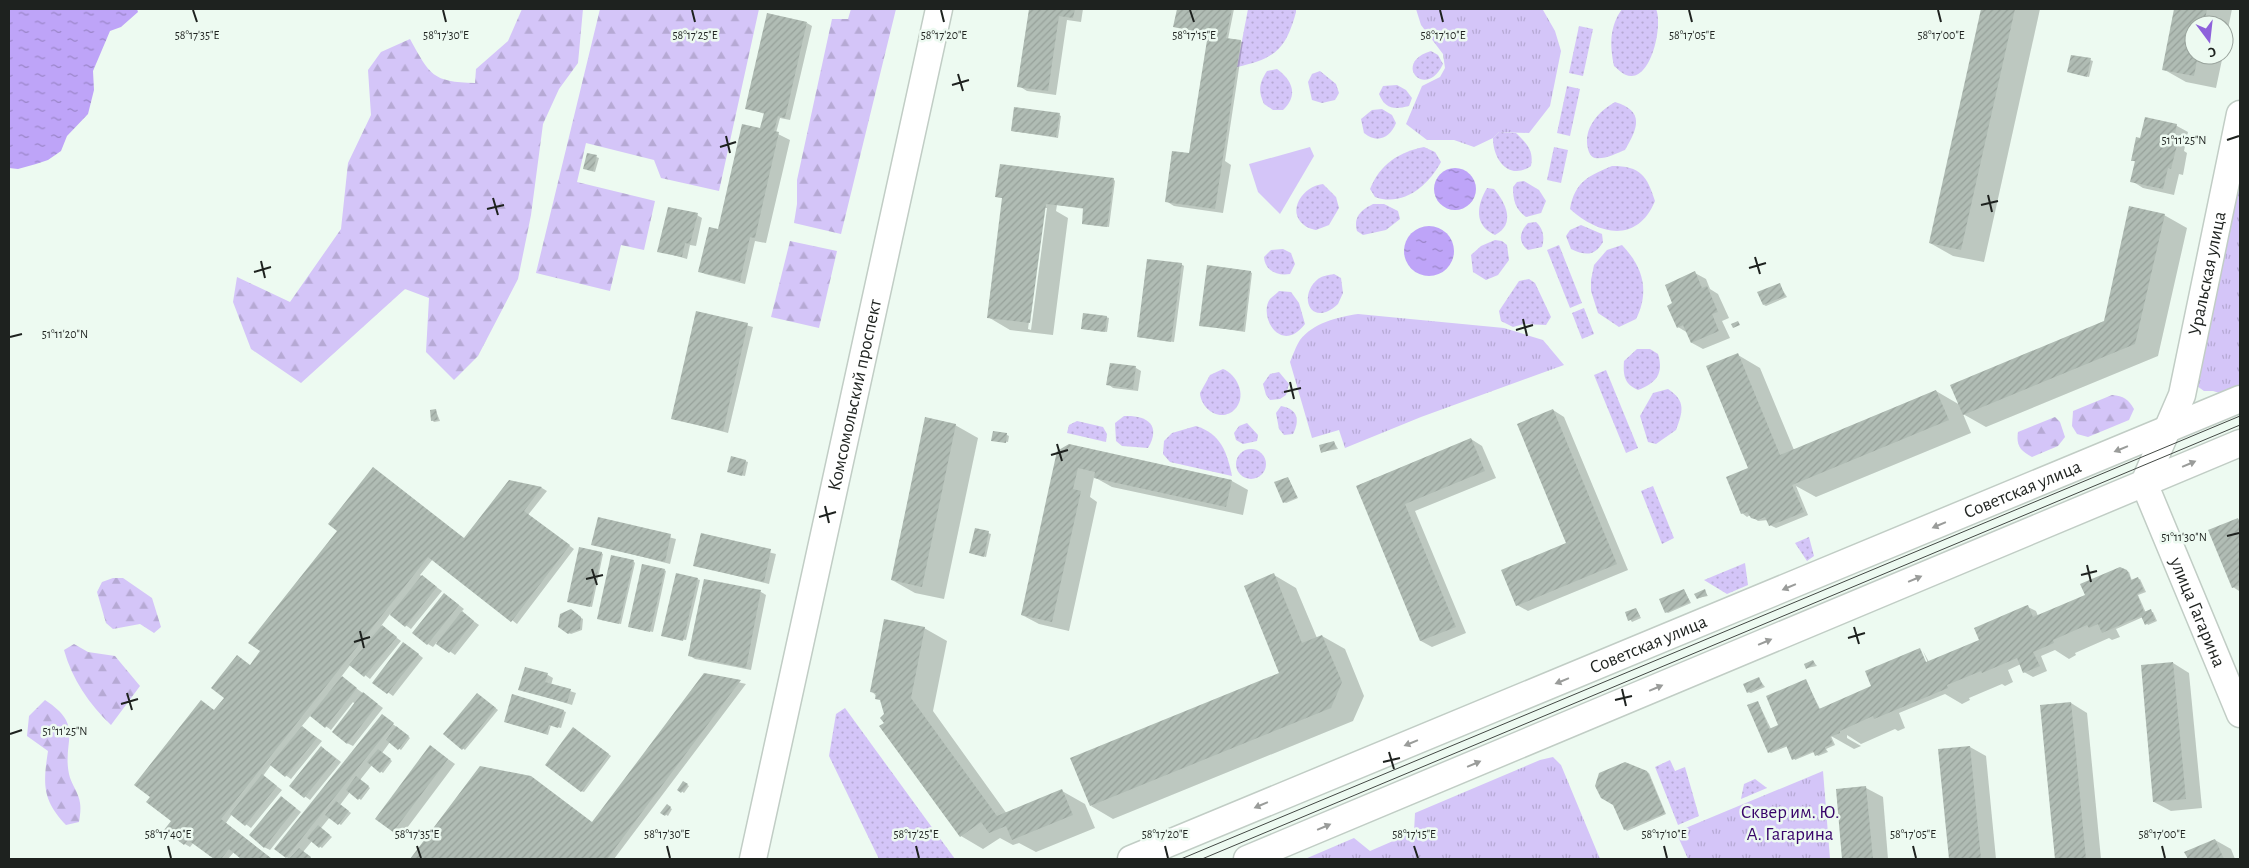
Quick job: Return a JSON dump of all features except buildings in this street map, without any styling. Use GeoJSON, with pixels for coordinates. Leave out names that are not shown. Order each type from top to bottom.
{"type":"FeatureCollection","features":[{"type":"Feature","properties":{"kind":"main road","name":"Комсомольский проспект"},"geometry":{"type":"LineString","coordinates":[[752,859],[939,9]]}},
{"type":"Feature","properties":{"kind":"main road","name":"Уральская улица"},"geometry":{"type":"LineString","coordinates":[[2166,430],[2182,394],[2240,114]]}},
{"type":"Feature","properties":{"kind":"main road","name":"Советская улица"},"geometry":{"type":"LineString","coordinates":[[1131,859],[2240,399]]}},
{"type":"Feature","properties":{"kind":"main road"},"geometry":{"type":"LineString","coordinates":[[2144,483],[2166,430]]}},
{"type":"Feature","properties":{"kind":"main road","name":"Советская улица"},"geometry":{"type":"LineString","coordinates":[[1247,859],[2240,443]]}},
{"type":"Feature","properties":{"kind":"main road","name":"улица Гагарина"},"geometry":{"type":"LineString","coordinates":[[2144,483],[2240,714]]}},
{"type":"Feature","properties":{"kind":"main road","name":"Комсомольский проспект"},"geometry":{"type":"LineString","coordinates":[[763,811],[773,859]]}},
{"type":"Feature","properties":{"kind":"green space"},"geometry":{"type":"Polygon","coordinates":[[[522,9],[583,9],[578,63],[559,89],[543,124],[531,215],[518,279],[478,356],[454,380],[426,352],[429,298],[405,289],[301,383],[251,349],[233,302],[237,277],[290,302],[341,229],[348,163],[371,115],[368,70],[381,52],[410,39],[423,61],[434,74],[450,81],[475,83],[476,69],[508,41],[522,9]]]}},
{"type":"Feature","properties":{"kind":"green space"},"geometry":{"type":"Polygon","coordinates":[[[600,9],[759,9],[719,191],[661,178],[654,160],[586,143],[577,182],[655,201],[644,250],[621,245],[610,291],[536,273],[600,9]]]}},
{"type":"Feature","properties":{"kind":"green space"},"geometry":{"type":"Polygon","coordinates":[[[851,9],[896,9],[841,234],[794,223],[797,204],[797,180],[832,19],[848,19],[851,9]]]}},
{"type":"Feature","properties":{"kind":"green space"},"geometry":{"type":"Polygon","coordinates":[[[1248,9],[1296,9],[1296,12],[1288,35],[1277,50],[1261,60],[1237,67],[1248,9]]]}},
{"type":"Feature","properties":{"kind":"green space"},"geometry":{"type":"Polygon","coordinates":[[[1416,9],[1543,10],[1555,31],[1561,51],[1550,106],[1529,133],[1499,132],[1493,138],[1474,147],[1454,140],[1427,140],[1406,124],[1422,86],[1440,77],[1445,68],[1443,54],[1421,25],[1416,9]]]}},
{"type":"Feature","properties":{"kind":"green space"},"geometry":{"type":"Polygon","coordinates":[[[1622,9],[1656,9],[1658,17],[1657,37],[1650,59],[1645,68],[1638,74],[1631,76],[1624,74],[1614,66],[1613,59],[1611,44],[1613,30],[1622,9]]]}},
{"type":"Feature","properties":{"kind":"green space"},"geometry":{"type":"Polygon","coordinates":[[[1579,26],[1593,29],[1583,76],[1569,73],[1579,26]]]}},
{"type":"Feature","properties":{"kind":"green space"},"geometry":{"type":"Polygon","coordinates":[[[1431,51],[1438,55],[1443,64],[1436,75],[1428,79],[1421,79],[1416,76],[1413,70],[1414,63],[1419,57],[1431,51]]]}},
{"type":"Feature","properties":{"kind":"green space"},"geometry":{"type":"Polygon","coordinates":[[[1277,69],[1287,78],[1292,88],[1291,99],[1283,110],[1273,110],[1264,104],[1260,91],[1262,79],[1267,71],[1277,69]]]}},
{"type":"Feature","properties":{"kind":"green space"},"geometry":{"type":"Polygon","coordinates":[[[1320,71],[1336,84],[1339,93],[1335,100],[1322,103],[1312,100],[1308,82],[1312,74],[1320,71]]]}},
{"type":"Feature","properties":{"kind":"green space"},"geometry":{"type":"Polygon","coordinates":[[[1397,85],[1406,90],[1412,98],[1409,106],[1394,108],[1384,103],[1381,99],[1379,94],[1383,86],[1397,85]]]}},
{"type":"Feature","properties":{"kind":"green space"},"geometry":{"type":"Polygon","coordinates":[[[1567,86],[1580,89],[1570,136],[1557,133],[1567,86]]]}},
{"type":"Feature","properties":{"kind":"green space"},"geometry":{"type":"Polygon","coordinates":[[[1615,102],[1625,106],[1635,115],[1636,121],[1633,134],[1625,150],[1606,157],[1591,156],[1587,141],[1593,121],[1615,102]]]}},
{"type":"Feature","properties":{"kind":"green space"},"geometry":{"type":"Polygon","coordinates":[[[1382,109],[1392,115],[1396,123],[1387,136],[1378,139],[1364,133],[1361,119],[1372,110],[1382,109]]]}},
{"type":"Feature","properties":{"kind":"green space"},"geometry":{"type":"Polygon","coordinates":[[[1499,132],[1516,133],[1529,148],[1532,160],[1531,166],[1516,171],[1509,170],[1504,166],[1496,154],[1494,146],[1493,138],[1499,132]]]}},
{"type":"Feature","properties":{"kind":"green space"},"geometry":{"type":"Polygon","coordinates":[[[1310,147],[1314,156],[1280,214],[1258,192],[1249,164],[1310,147]]]}},
{"type":"Feature","properties":{"kind":"green space"},"geometry":{"type":"Polygon","coordinates":[[[1424,147],[1435,152],[1441,162],[1429,179],[1405,197],[1385,199],[1375,197],[1370,189],[1374,180],[1385,166],[1391,160],[1406,152],[1424,147]]]}},
{"type":"Feature","properties":{"kind":"green space"},"geometry":{"type":"Polygon","coordinates":[[[1554,147],[1568,150],[1561,183],[1547,180],[1554,147]]]}},
{"type":"Feature","properties":{"kind":"green space"},"geometry":{"type":"Polygon","coordinates":[[[2240,165],[2240,387],[2223,394],[2204,391],[2197,386],[2196,379],[2240,165]]]}},
{"type":"Feature","properties":{"kind":"green space"},"geometry":{"type":"Polygon","coordinates":[[[1612,166],[1630,168],[1641,174],[1646,179],[1655,201],[1647,215],[1638,224],[1628,229],[1617,231],[1593,225],[1570,209],[1575,192],[1579,186],[1596,173],[1612,166]]]}},
{"type":"Feature","properties":{"kind":"green space"},"geometry":{"type":"Polygon","coordinates":[[[1524,181],[1539,190],[1546,201],[1541,213],[1526,217],[1517,207],[1514,200],[1513,187],[1517,182],[1524,181]]]}},
{"type":"Feature","properties":{"kind":"green space"},"geometry":{"type":"Polygon","coordinates":[[[1323,184],[1336,197],[1339,208],[1329,225],[1316,230],[1307,227],[1299,219],[1297,206],[1303,194],[1309,189],[1323,184]]]}},
{"type":"Feature","properties":{"kind":"green space"},"geometry":{"type":"Polygon","coordinates":[[[1487,188],[1494,189],[1507,213],[1505,225],[1495,235],[1483,226],[1480,220],[1479,208],[1487,188]]]}},
{"type":"Feature","properties":{"kind":"green space"},"geometry":{"type":"Polygon","coordinates":[[[1373,204],[1384,204],[1398,211],[1400,219],[1386,230],[1363,235],[1357,231],[1357,218],[1362,211],[1373,204]]]}},
{"type":"Feature","properties":{"kind":"green space"},"geometry":{"type":"Polygon","coordinates":[[[1536,222],[1543,233],[1542,247],[1528,250],[1521,240],[1523,229],[1528,223],[1536,222]]]}},
{"type":"Feature","properties":{"kind":"green space"},"geometry":{"type":"Polygon","coordinates":[[[1581,225],[1602,234],[1603,242],[1597,250],[1586,254],[1571,249],[1566,236],[1570,230],[1581,225]]]}},
{"type":"Feature","properties":{"kind":"green space"},"geometry":{"type":"Polygon","coordinates":[[[1495,240],[1502,241],[1507,245],[1509,260],[1498,275],[1486,280],[1473,272],[1471,255],[1481,246],[1495,240]]]}},
{"type":"Feature","properties":{"kind":"green space"},"geometry":{"type":"Polygon","coordinates":[[[790,241],[837,251],[819,328],[771,317],[790,241]]]}},
{"type":"Feature","properties":{"kind":"green space"},"geometry":{"type":"Polygon","coordinates":[[[1559,245],[1582,303],[1570,308],[1547,250],[1559,245]]]}},
{"type":"Feature","properties":{"kind":"green space"},"geometry":{"type":"Polygon","coordinates":[[[1622,245],[1635,262],[1639,271],[1642,280],[1643,299],[1636,319],[1619,327],[1598,313],[1591,291],[1591,280],[1594,265],[1607,250],[1622,245]]]}},
{"type":"Feature","properties":{"kind":"green space"},"geometry":{"type":"Polygon","coordinates":[[[1283,249],[1291,253],[1295,264],[1290,274],[1272,272],[1265,262],[1264,257],[1271,250],[1283,249]]]}},
{"type":"Feature","properties":{"kind":"green space"},"geometry":{"type":"Polygon","coordinates":[[[1334,274],[1341,278],[1343,293],[1338,304],[1329,311],[1314,312],[1308,301],[1308,294],[1312,286],[1318,279],[1334,274]]]}},
{"type":"Feature","properties":{"kind":"green space"},"geometry":{"type":"Polygon","coordinates":[[[1529,279],[1535,283],[1551,317],[1546,325],[1524,324],[1513,327],[1501,321],[1499,311],[1519,281],[1529,279]]]}},
{"type":"Feature","properties":{"kind":"green space"},"geometry":{"type":"Polygon","coordinates":[[[1279,291],[1291,292],[1299,303],[1305,324],[1296,333],[1287,336],[1274,330],[1267,314],[1267,306],[1270,299],[1279,291]]]}},
{"type":"Feature","properties":{"kind":"green space"},"geometry":{"type":"Polygon","coordinates":[[[1584,308],[1594,334],[1582,339],[1572,313],[1584,308]]]}},
{"type":"Feature","properties":{"kind":"green space"},"geometry":{"type":"Polygon","coordinates":[[[1358,314],[1504,328],[1543,340],[1564,365],[1421,417],[1345,448],[1339,430],[1312,438],[1290,362],[1300,340],[1312,329],[1334,319],[1358,314]]]}},
{"type":"Feature","properties":{"kind":"green space"},"geometry":{"type":"Polygon","coordinates":[[[1637,349],[1650,349],[1658,354],[1660,361],[1659,372],[1654,381],[1638,390],[1627,382],[1624,371],[1624,361],[1637,349]]]}},
{"type":"Feature","properties":{"kind":"green space"},"geometry":{"type":"Polygon","coordinates":[[[1223,369],[1236,380],[1240,397],[1236,408],[1230,413],[1219,415],[1213,413],[1204,405],[1200,393],[1210,375],[1223,369]]]}},
{"type":"Feature","properties":{"kind":"green space"},"geometry":{"type":"Polygon","coordinates":[[[1606,370],[1638,448],[1626,453],[1594,375],[1606,370]]]}},
{"type":"Feature","properties":{"kind":"green space"},"geometry":{"type":"Polygon","coordinates":[[[1279,372],[1289,384],[1286,395],[1280,399],[1270,400],[1266,395],[1263,384],[1270,374],[1279,372]]]}},
{"type":"Feature","properties":{"kind":"green space"},"geometry":{"type":"Polygon","coordinates":[[[1668,389],[1678,398],[1681,407],[1676,430],[1656,444],[1648,442],[1640,416],[1653,393],[1668,389]]]}},
{"type":"Feature","properties":{"kind":"green space"},"geometry":{"type":"Polygon","coordinates":[[[2112,395],[2128,400],[2134,409],[2129,420],[2088,437],[2077,434],[2072,426],[2073,411],[2112,395]]]}},
{"type":"Feature","properties":{"kind":"green space"},"geometry":{"type":"Polygon","coordinates":[[[1281,406],[1287,407],[1296,416],[1297,420],[1293,434],[1284,435],[1279,429],[1276,413],[1281,406]]]}},
{"type":"Feature","properties":{"kind":"green space"},"geometry":{"type":"Polygon","coordinates":[[[1124,416],[1139,417],[1150,423],[1153,433],[1148,448],[1122,446],[1116,441],[1115,423],[1124,416]]]}},
{"type":"Feature","properties":{"kind":"green space"},"geometry":{"type":"Polygon","coordinates":[[[2055,417],[2060,422],[2065,437],[2058,446],[2032,457],[2024,452],[2018,444],[2018,432],[2055,417]]]}},
{"type":"Feature","properties":{"kind":"green space"},"geometry":{"type":"Polygon","coordinates":[[[1077,421],[1103,427],[1107,434],[1106,442],[1067,433],[1069,425],[1077,421]]]}},
{"type":"Feature","properties":{"kind":"green space"},"geometry":{"type":"Polygon","coordinates":[[[1247,423],[1258,435],[1257,441],[1243,444],[1236,440],[1234,433],[1239,426],[1247,423]]]}},
{"type":"Feature","properties":{"kind":"green space"},"geometry":{"type":"Polygon","coordinates":[[[1196,426],[1205,429],[1222,445],[1232,476],[1170,462],[1163,454],[1164,441],[1172,433],[1196,426]]]}},
{"type":"Feature","properties":{"kind":"green space"},"geometry":{"type":"Polygon","coordinates":[[[1251,449],[1261,454],[1266,464],[1261,474],[1251,479],[1241,474],[1236,464],[1241,454],[1251,449]]]}},
{"type":"Feature","properties":{"kind":"green space"},"geometry":{"type":"Polygon","coordinates":[[[1653,486],[1674,538],[1662,544],[1641,491],[1653,486]]]}},
{"type":"Feature","properties":{"kind":"green space"},"geometry":{"type":"Polygon","coordinates":[[[1809,537],[1814,556],[1807,561],[1795,543],[1809,537]]]}},
{"type":"Feature","properties":{"kind":"green space"},"geometry":{"type":"Polygon","coordinates":[[[1745,563],[1748,585],[1727,594],[1704,580],[1745,563]]]}},
{"type":"Feature","properties":{"kind":"green space"},"geometry":{"type":"Polygon","coordinates":[[[113,578],[123,578],[152,598],[161,627],[154,633],[140,624],[113,629],[106,623],[97,592],[102,582],[113,578]]]}},
{"type":"Feature","properties":{"kind":"green space"},"geometry":{"type":"Polygon","coordinates":[[[74,644],[88,652],[115,656],[140,686],[111,725],[95,709],[82,691],[67,661],[64,650],[74,644]]]}},
{"type":"Feature","properties":{"kind":"green space"},"geometry":{"type":"Polygon","coordinates":[[[45,700],[65,718],[68,726],[69,774],[77,792],[80,810],[79,822],[66,825],[52,808],[46,791],[45,773],[48,751],[27,736],[29,716],[45,700]]]}},
{"type":"Feature","properties":{"kind":"green space"},"geometry":{"type":"Polygon","coordinates":[[[845,708],[955,859],[879,859],[829,756],[836,714],[845,708]]]}},
{"type":"Feature","properties":{"kind":"green space"},"geometry":{"type":"Polygon","coordinates":[[[1553,757],[1561,765],[1600,859],[1305,859],[1354,838],[1370,851],[1414,832],[1415,813],[1540,760],[1553,757]]]}},
{"type":"Feature","properties":{"kind":"green space"},"geometry":{"type":"Polygon","coordinates":[[[1670,760],[1675,771],[1685,767],[1699,816],[1678,825],[1655,767],[1670,760]]]}},
{"type":"Feature","properties":{"kind":"green space","name":"Сквер им. Ю. А. Гагарина"},"geometry":{"type":"Polygon","coordinates":[[[1823,771],[1830,859],[1688,859],[1676,832],[1823,771]]]}},
{"type":"Feature","properties":{"kind":"green space"},"geometry":{"type":"Polygon","coordinates":[[[1755,779],[1767,788],[1741,799],[1744,784],[1755,779]]]}},
{"type":"Feature","properties":{"kind":"water"},"geometry":{"type":"Polygon","coordinates":[[[9,9],[137,9],[138,12],[121,27],[110,31],[93,71],[94,90],[88,114],[67,136],[61,151],[48,160],[18,169],[9,168],[9,9]]]}},
{"type":"Feature","properties":{"kind":"water"},"geometry":{"type":"Polygon","coordinates":[[[1459,168],[1467,171],[1473,177],[1476,189],[1473,201],[1467,207],[1451,210],[1443,207],[1437,201],[1434,185],[1437,177],[1443,171],[1459,168]]]}},
{"type":"Feature","properties":{"kind":"water"},"geometry":{"type":"Polygon","coordinates":[[[1424,226],[1434,226],[1447,233],[1454,246],[1454,256],[1447,269],[1434,276],[1424,276],[1415,272],[1408,265],[1404,256],[1404,246],[1408,237],[1415,230],[1424,226]]]}},
{"type":"Feature","properties":{"kind":"tram line"},"geometry":{"type":"LineString","coordinates":[[1181,859],[2240,416]]}},
{"type":"Feature","properties":{"kind":"tram line"},"geometry":{"type":"LineString","coordinates":[[1202,859],[2240,425]]}}]}
